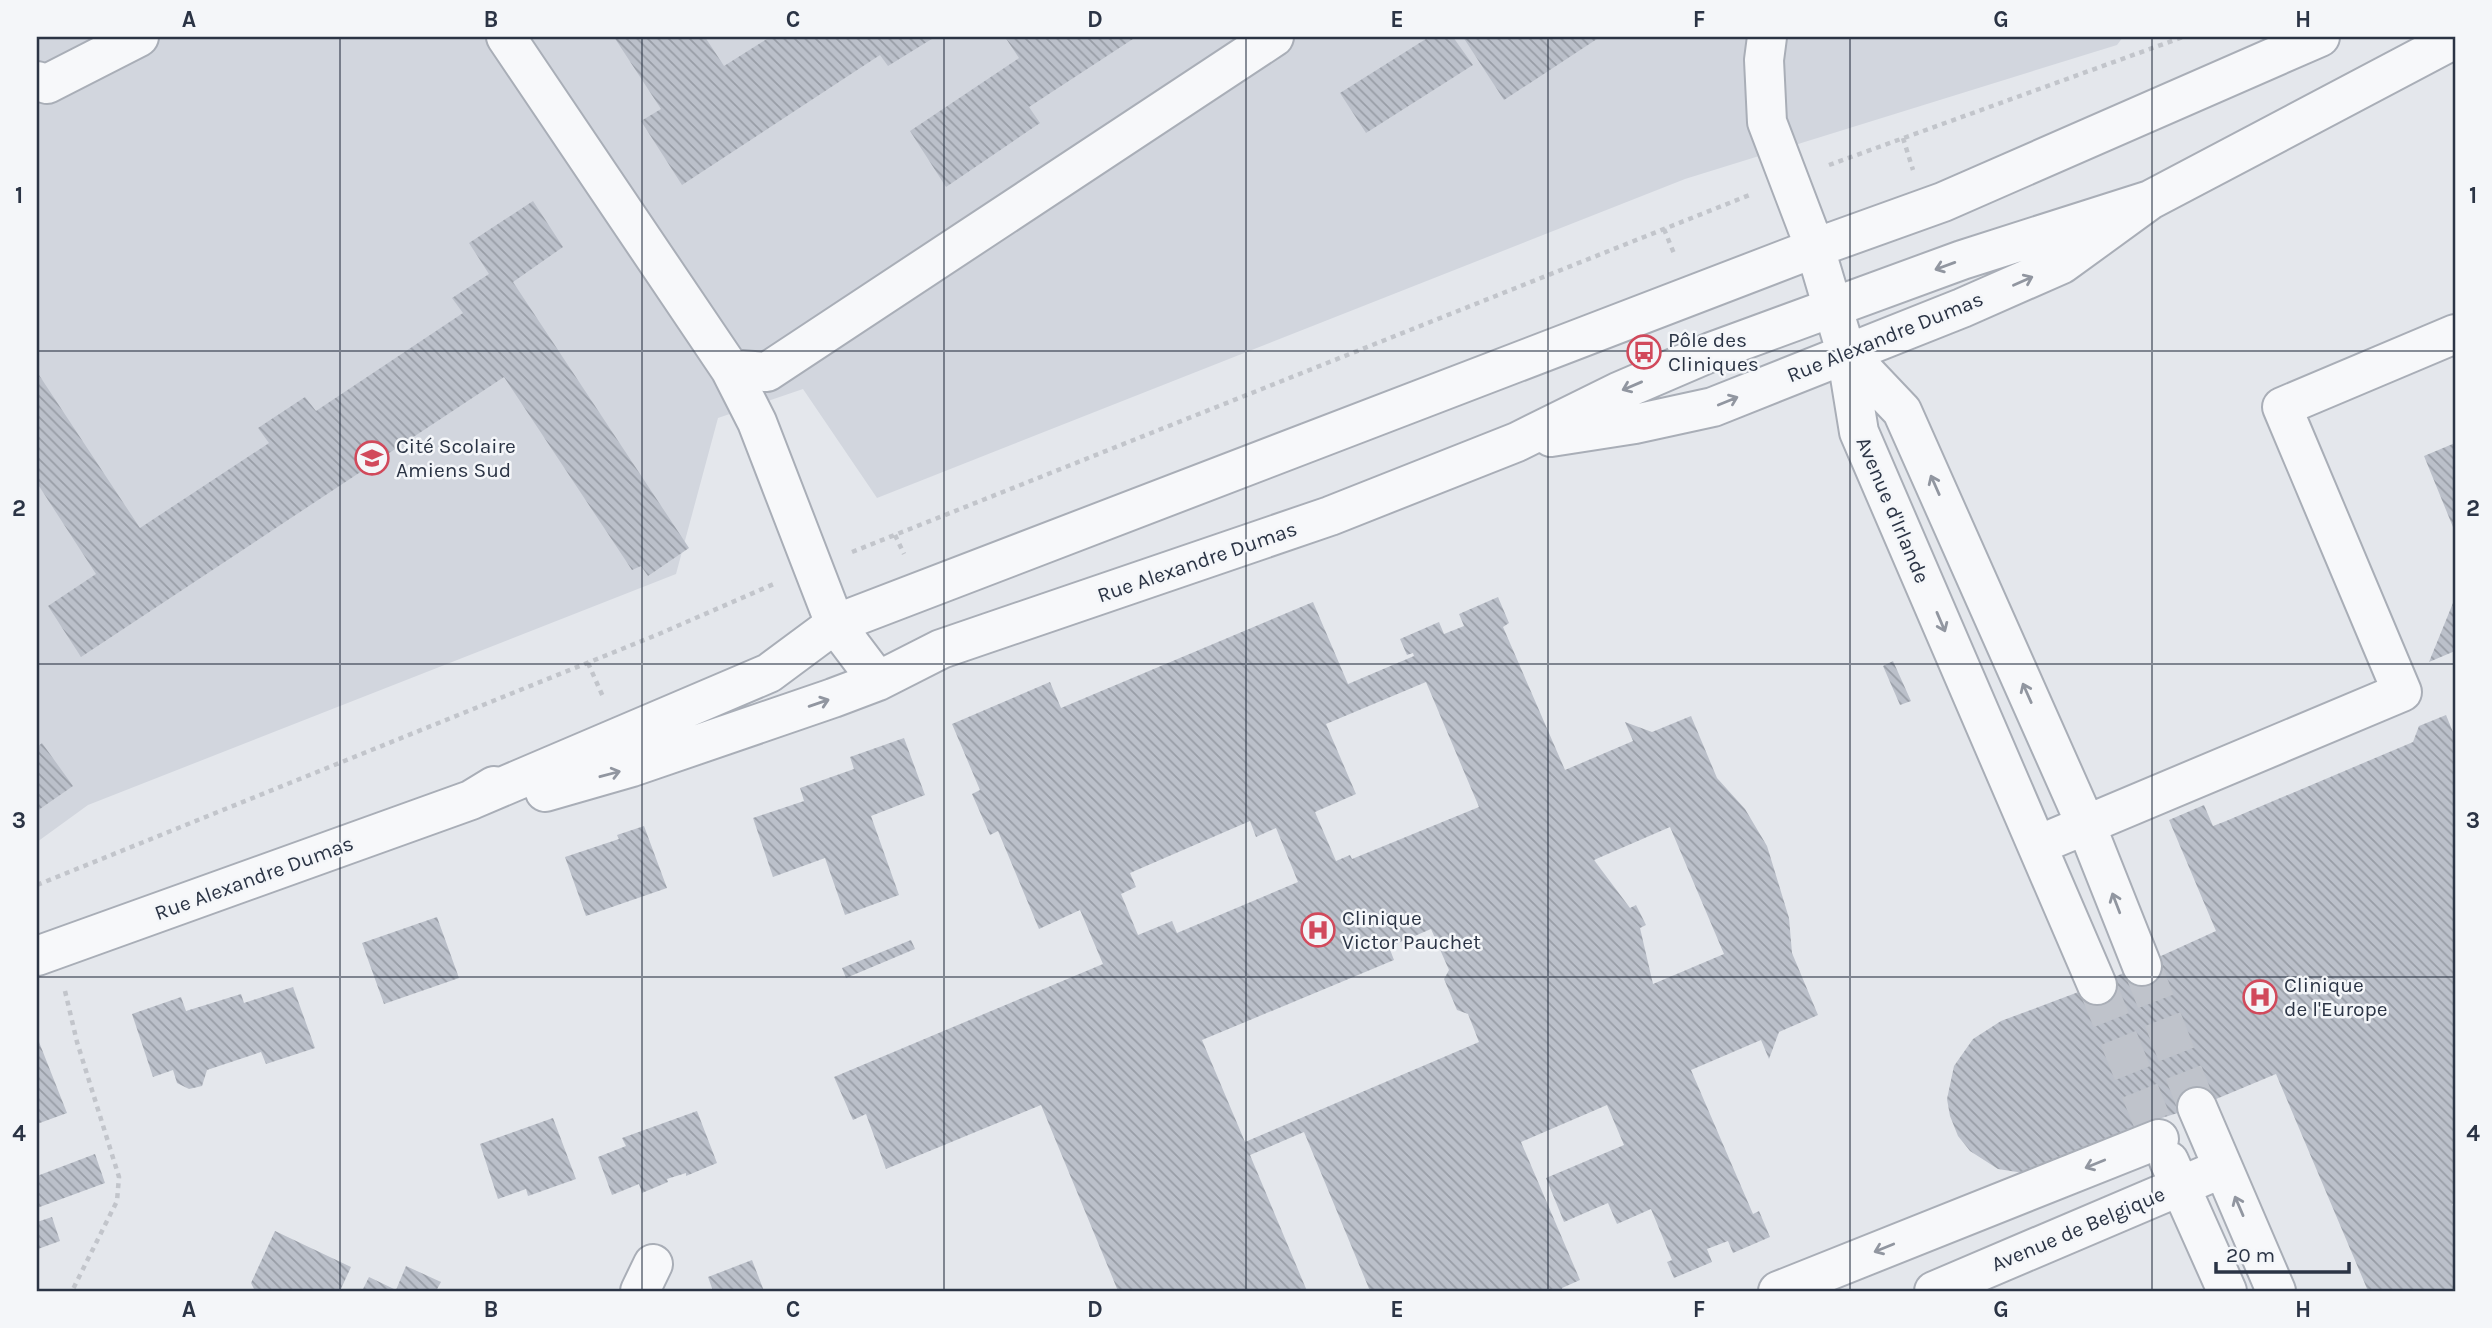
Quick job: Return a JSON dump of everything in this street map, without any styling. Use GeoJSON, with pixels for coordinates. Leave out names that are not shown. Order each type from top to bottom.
{"type":"FeatureCollection","features":[{"type":"Feature","properties":{"kind":"street"},"geometry":{"type":"LineString","coordinates":[[37,81],[47,84],[138,37]]}},
{"type":"Feature","properties":{"kind":"street"},"geometry":{"type":"LineString","coordinates":[[506,37],[730,369],[757,422],[835,624],[877,681]]}},
{"type":"Feature","properties":{"kind":"street"},"geometry":{"type":"LineString","coordinates":[[730,369],[767,372],[1274,37]]}},
{"type":"Feature","properties":{"kind":"street","name":"Avenue d'Irlande"},"geometry":{"type":"LineString","coordinates":[[1767,37],[1763,60],[1768,122],[1815,248],[1846,352],[1859,432],[2096,985]]}},
{"type":"Feature","properties":{"kind":"street","name":"Rue Alexandre Dumas"},"geometry":{"type":"LineString","coordinates":[[47,952],[471,800],[611,714],[835,624],[1815,248],[1943,202],[2320,37]]}},
{"type":"Feature","properties":{"kind":"street","name":"Rue Alexandre Dumas"},"geometry":{"type":"LineString","coordinates":[[1517,442],[1635,424],[1713,407],[1962,308],[2062,264],[2150,200],[2455,39]]}},
{"type":"Feature","properties":{"kind":"street","name":"Rue Alexandre Dumas"},"geometry":{"type":"LineString","coordinates":[[471,800],[538,794],[685,749],[877,681],[941,649],[1331,516],[1517,442],[1618,392],[1711,352],[1962,260],[2150,200]]}},
{"type":"Feature","properties":{"kind":"street"},"geometry":{"type":"LineString","coordinates":[[2038,845],[2402,692],[2282,407],[2455,334]]}},
{"type":"Feature","properties":{"kind":"street"},"geometry":{"type":"LineString","coordinates":[[1846,352],[1902,411],[2086,825],[2142,965]]}},
{"type":"Feature","properties":{"kind":"street"},"geometry":{"type":"LineString","coordinates":[[685,749],[719,719],[786,692],[807,675],[835,624]]}},
{"type":"Feature","properties":{"kind":"street"},"geometry":{"type":"LineString","coordinates":[[2197,1107],[2276,1291]]}},
{"type":"Feature","properties":{"kind":"street"},"geometry":{"type":"LineString","coordinates":[[1778,1291],[2155,1130],[2227,1291]]}},
{"type":"Feature","properties":{"kind":"street","name":"Avenue de Belgique"},"geometry":{"type":"LineString","coordinates":[[1934,1291],[2223,1168]]}},
{"type":"Feature","properties":{"kind":"path"},"geometry":{"type":"LineString","coordinates":[[37,885],[659,634],[814,566],[1788,180],[2183,37]]}},
{"type":"Feature","properties":{"kind":"path"},"geometry":{"type":"LineString","coordinates":[[47,952],[119,1177],[117,1202],[72,1291]]}},
{"type":"Feature","properties":{"kind":"shaded area","name":"Cité Scolaire Amiens Sud"},"geometry":{"type":"Polygon","coordinates":[[[37,37],[2123,37],[2117,45],[1685,179],[877,498],[803,389],[718,418],[676,574],[88,805],[37,842],[37,37]]]}},
{"type":"Feature","properties":{"kind":"building"},"geometry":{"type":"Polygon","coordinates":[[[614,37],[705,37],[724,66],[770,37],[935,37],[888,66],[880,55],[682,185],[641,121],[661,109],[614,37]]]}},
{"type":"Feature","properties":{"kind":"building"},"geometry":{"type":"Polygon","coordinates":[[[1005,37],[1136,37],[1029,107],[1040,123],[946,187],[910,131],[1019,58],[1005,37]]]}},
{"type":"Feature","properties":{"kind":"building"},"geometry":{"type":"Polygon","coordinates":[[[1429,37],[1453,37],[1473,65],[1366,133],[1340,93],[1429,37]]]}},
{"type":"Feature","properties":{"kind":"building"},"geometry":{"type":"Polygon","coordinates":[[[1463,37],[1600,37],[1504,100],[1463,37]]]}},
{"type":"Feature","properties":{"kind":"building"},"geometry":{"type":"Polygon","coordinates":[[[533,201],[563,247],[513,282],[689,548],[648,576],[641,566],[632,570],[504,377],[81,657],[48,606],[96,574],[37,483],[37,372],[140,528],[269,443],[258,428],[305,397],[316,411],[463,313],[452,298],[489,274],[469,243],[533,201]]]}},
{"type":"Feature","properties":{"kind":"building"},"geometry":{"type":"Polygon","coordinates":[[[2455,443],[2455,532],[2424,456],[2455,443]]]}},
{"type":"Feature","properties":{"kind":"building"},"geometry":{"type":"Polygon","coordinates":[[[1498,597],[1509,623],[1503,627],[1565,770],[1633,741],[1625,722],[1652,732],[1691,716],[1717,778],[1745,809],[1767,846],[1789,918],[1792,953],[1818,1015],[1779,1032],[1769,1059],[1761,1040],[1691,1070],[1753,1214],[1759,1211],[1770,1237],[1733,1253],[1728,1241],[1707,1249],[1712,1262],[1674,1278],[1667,1262],[1672,1260],[1651,1209],[1617,1224],[1608,1203],[1564,1222],[1546,1178],[1624,1145],[1607,1105],[1521,1142],[1580,1280],[1562,1288],[1563,1291],[1370,1291],[1304,1132],[1250,1155],[1307,1291],[1118,1291],[1041,1105],[886,1169],[866,1114],[853,1120],[834,1077],[1103,964],[1080,910],[1039,929],[998,831],[990,835],[972,794],[980,790],[952,724],[1050,682],[1061,708],[1313,602],[1348,684],[1414,656],[1413,653],[1407,655],[1400,639],[1439,622],[1444,634],[1464,626],[1459,614],[1498,597]],[[1426,682],[1326,724],[1356,794],[1315,812],[1336,861],[1350,855],[1352,859],[1479,807],[1426,682]],[[1250,821],[1130,873],[1136,887],[1121,894],[1138,935],[1172,921],[1177,933],[1298,882],[1276,828],[1256,837],[1250,821]],[[1670,827],[1594,860],[1630,908],[1636,905],[1646,925],[1640,928],[1653,984],[1724,954],[1670,827]],[[1431,929],[1389,947],[1394,960],[1202,1040],[1245,1142],[1479,1042],[1468,1014],[1457,1010],[1444,979],[1449,970],[1431,929]]]}},
{"type":"Feature","properties":{"kind":"building"},"geometry":{"type":"Polygon","coordinates":[[[2455,598],[2455,651],[2429,662],[2455,598]]]}},
{"type":"Feature","properties":{"kind":"building"},"geometry":{"type":"Polygon","coordinates":[[[1893,661],[1911,701],[1900,705],[1883,666],[1893,661]]]}},
{"type":"Feature","properties":{"kind":"building","name":"Clinique de l'Europe"},"geometry":{"type":"Polygon","coordinates":[[[2446,715],[2455,737],[2455,1203],[2452,1204],[2455,1212],[2455,1291],[2368,1291],[2276,1074],[2197,1107],[2152,1121],[2046,1171],[2030,1174],[1998,1169],[1970,1151],[1958,1136],[1947,1099],[1954,1066],[1973,1039],[2001,1021],[2097,985],[2216,931],[2169,820],[2204,805],[2213,826],[2413,742],[2419,726],[2446,715]]]}},
{"type":"Feature","properties":{"kind":"building"},"geometry":{"type":"Polygon","coordinates":[[[904,738],[925,795],[871,816],[899,895],[845,915],[825,858],[773,877],[753,818],[804,801],[800,788],[854,769],[850,757],[904,738]]]}},
{"type":"Feature","properties":{"kind":"building"},"geometry":{"type":"Polygon","coordinates":[[[42,743],[73,786],[37,811],[37,747],[42,743]]]}},
{"type":"Feature","properties":{"kind":"building"},"geometry":{"type":"Polygon","coordinates":[[[644,826],[667,888],[586,916],[565,857],[619,839],[617,835],[644,826]]]}},
{"type":"Feature","properties":{"kind":"building"},"geometry":{"type":"Polygon","coordinates":[[[437,917],[459,978],[384,1004],[362,943],[437,917]]]}},
{"type":"Feature","properties":{"kind":"building"},"geometry":{"type":"Polygon","coordinates":[[[911,940],[915,949],[846,978],[842,968],[911,940]]]}},
{"type":"Feature","properties":{"kind":"building"},"geometry":{"type":"Polygon","coordinates":[[[293,987],[315,1048],[266,1064],[261,1052],[207,1070],[202,1086],[189,1089],[177,1083],[173,1070],[153,1077],[132,1014],[181,997],[186,1011],[241,994],[244,1003],[293,987]]]}},
{"type":"Feature","properties":{"kind":"building"},"geometry":{"type":"Polygon","coordinates":[[[39,1042],[67,1113],[37,1124],[37,1043],[39,1042]]]}},
{"type":"Feature","properties":{"kind":"building"},"geometry":{"type":"Polygon","coordinates":[[[697,1111],[717,1163],[686,1176],[686,1173],[667,1179],[668,1182],[642,1193],[639,1184],[612,1195],[598,1157],[626,1146],[622,1138],[697,1111]]]}},
{"type":"Feature","properties":{"kind":"building"},"geometry":{"type":"Polygon","coordinates":[[[553,1118],[576,1179],[528,1196],[526,1189],[498,1199],[480,1144],[553,1118]]]}},
{"type":"Feature","properties":{"kind":"building"},"geometry":{"type":"Polygon","coordinates":[[[95,1154],[105,1183],[37,1208],[37,1176],[95,1154]]]}},
{"type":"Feature","properties":{"kind":"building"},"geometry":{"type":"Polygon","coordinates":[[[52,1217],[60,1241],[38,1249],[37,1222],[52,1217]]]}},
{"type":"Feature","properties":{"kind":"building"},"geometry":{"type":"Polygon","coordinates":[[[275,1231],[351,1267],[340,1291],[255,1291],[251,1283],[275,1231]]]}},
{"type":"Feature","properties":{"kind":"building"},"geometry":{"type":"Polygon","coordinates":[[[752,1260],[764,1291],[713,1291],[708,1277],[752,1260]]]}},
{"type":"Feature","properties":{"kind":"building"},"geometry":{"type":"Polygon","coordinates":[[[406,1266],[441,1282],[436,1291],[362,1291],[369,1277],[396,1290],[406,1266]]]}},
{"type":"Feature","properties":{"kind":"tunnel"},"geometry":{"type":"LineString","coordinates":[[2142,966],[2197,1107]]}},
{"type":"Feature","properties":{"kind":"tunnel"},"geometry":{"type":"LineString","coordinates":[[2097,985],[2152,1121]]}},
{"type":"Feature","properties":{"kind":"place","name":"Pôle des Cliniques"},"geometry":{"type":"Point","coordinates":[1644,352]}},
{"type":"Feature","properties":{"kind":"place","name":"Cité Scolaire Amiens Sud"},"geometry":{"type":"Point","coordinates":[372,458]}},
{"type":"Feature","properties":{"kind":"place","name":"Clinique Victor Pauchet"},"geometry":{"type":"Point","coordinates":[1318,930]}},
{"type":"Feature","properties":{"kind":"place","name":"Clinique de l'Europe"},"geometry":{"type":"Point","coordinates":[2260,997]}}]}
